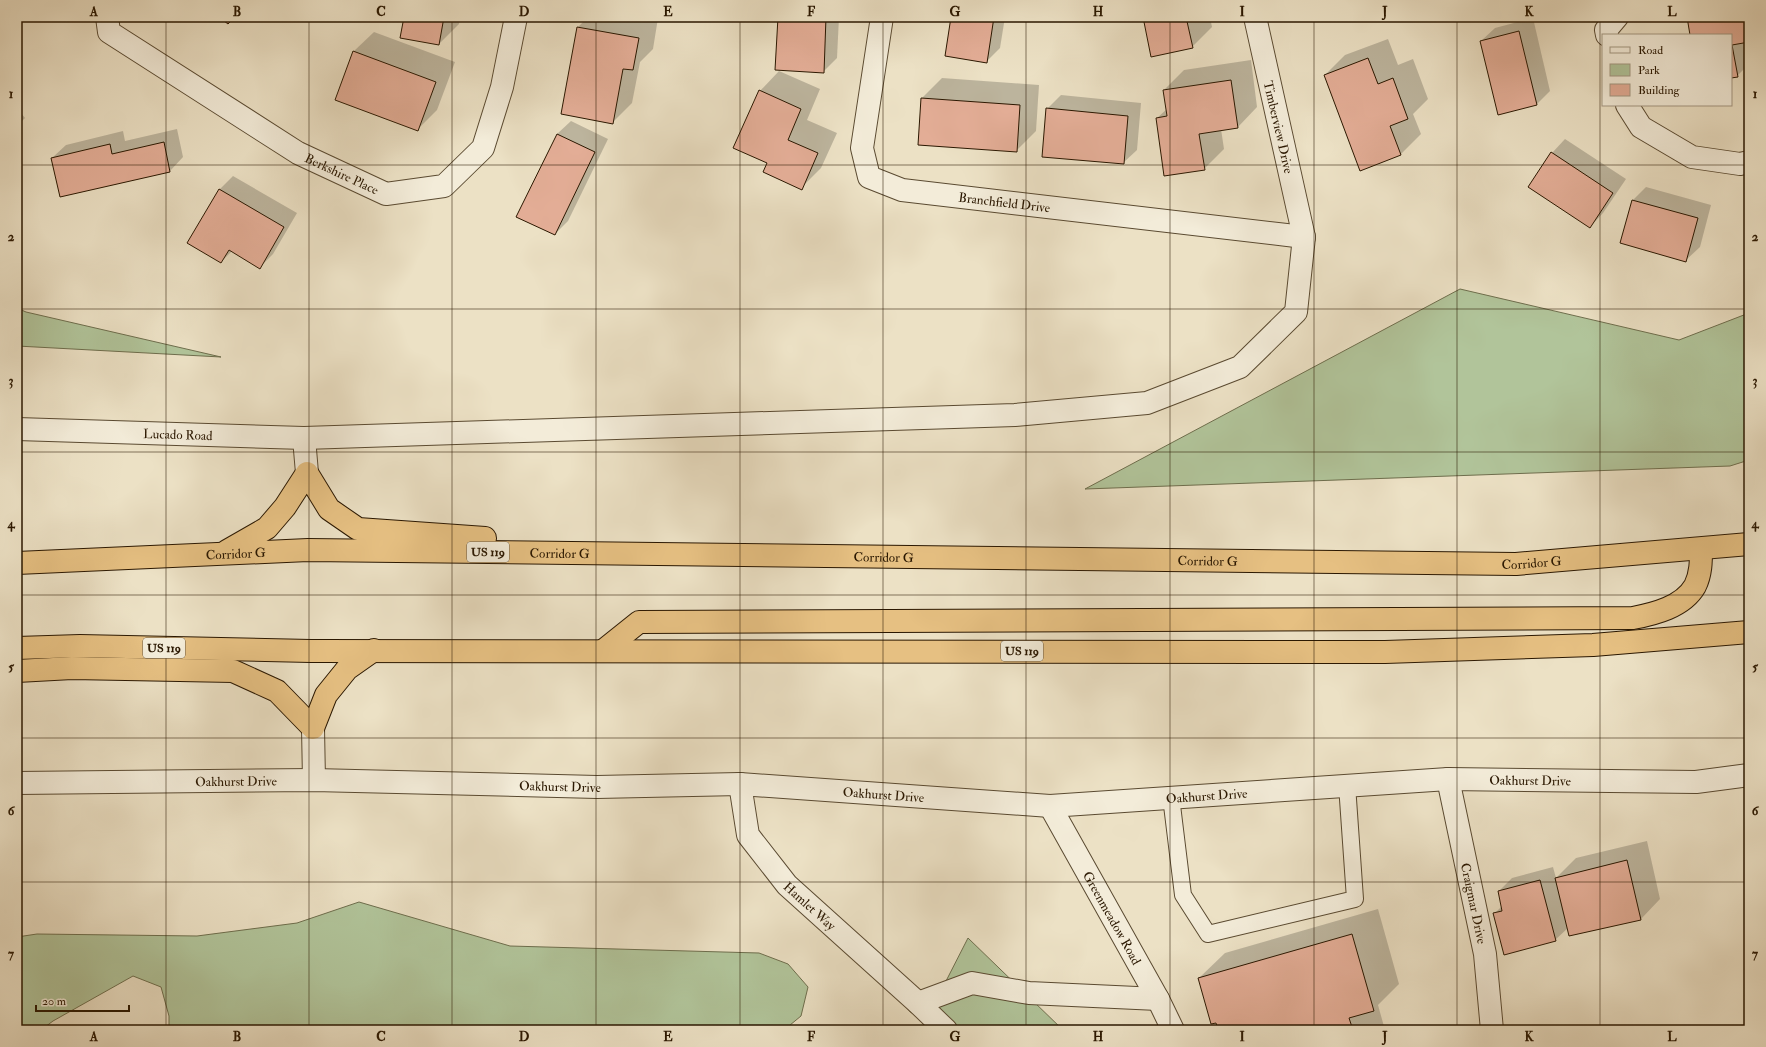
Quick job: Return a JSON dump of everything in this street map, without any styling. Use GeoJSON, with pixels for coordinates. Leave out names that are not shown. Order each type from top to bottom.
{"type":"FeatureCollection","features":[{"type":"Feature","properties":{"kind":"highway"},"geometry":{"type":"LineString","coordinates":[[224,553],[267,528],[285,507],[306,472],[329,509],[358,529],[466,537],[659,540],[806,556]]}},
{"type":"Feature","properties":{"kind":"highway","name":"Corridor G"},"geometry":{"type":"LineString","coordinates":[[17,563],[308,550],[1516,564],[1749,544]]}},
{"type":"Feature","properties":{"kind":"highway"},"geometry":{"type":"LineString","coordinates":[[604,650],[639,622],[1633,618],[1659,613],[1680,601],[1695,586],[1700,569],[1701,549]]}},
{"type":"Feature","properties":{"kind":"highway","name":"US 119"},"geometry":{"type":"LineString","coordinates":[[17,648],[80,646],[374,650],[1385,652],[1593,645],[1749,632]]}},
{"type":"Feature","properties":{"kind":"highway"},"geometry":{"type":"LineString","coordinates":[[17,671],[72,668],[233,672],[277,691],[313,728],[326,694],[347,669],[374,650]]}},
{"type":"Feature","properties":{"kind":"street","name":"Berkshire Place"},"geometry":{"type":"LineString","coordinates":[[108,24],[298,153],[386,194],[444,186],[483,148],[502,87],[516,17]]}},
{"type":"Feature","properties":{"kind":"street","name":"Branchfield Drive"},"geometry":{"type":"LineString","coordinates":[[882,17],[862,148],[869,177],[902,190],[1304,237]]}},
{"type":"Feature","properties":{"kind":"street","name":"Timberview Drive"},"geometry":{"type":"LineString","coordinates":[[304,438],[1015,415],[1147,402],[1240,368],[1296,312],[1304,237],[1255,17]]}},
{"type":"Feature","properties":{"kind":"street"},"geometry":{"type":"LineString","coordinates":[[1607,34],[1606,30],[1617,17]]}},
{"type":"Feature","properties":{"kind":"street"},"geometry":{"type":"LineString","coordinates":[[1627,106],[1641,126],[1692,157],[1740,164],[1749,162]]}},
{"type":"Feature","properties":{"kind":"street","name":"Lucado Road"},"geometry":{"type":"LineString","coordinates":[[17,429],[304,438]]}},
{"type":"Feature","properties":{"kind":"street"},"geometry":{"type":"LineString","coordinates":[[304,438],[306,472]]}},
{"type":"Feature","properties":{"kind":"street"},"geometry":{"type":"LineString","coordinates":[[313,728],[314,780]]}},
{"type":"Feature","properties":{"kind":"street","name":"Oakhurst Drive"},"geometry":{"type":"LineString","coordinates":[[17,783],[314,780],[596,787],[740,784],[1050,806],[1448,779],[1696,782],[1749,775]]}},
{"type":"Feature","properties":{"kind":"street","name":"Craigmar Drive"},"geometry":{"type":"LineString","coordinates":[[1448,779],[1485,954],[1492,1030]]}},
{"type":"Feature","properties":{"kind":"street","name":"Hamlet Way"},"geometry":{"type":"LineString","coordinates":[[740,784],[748,835],[787,885],[946,1030]]}},
{"type":"Feature","properties":{"kind":"street","name":"Greenmeadow Road"},"geometry":{"type":"LineString","coordinates":[[1050,806],[1158,999],[1173,1030]]}},
{"type":"Feature","properties":{"kind":"street"},"geometry":{"type":"LineString","coordinates":[[918,1003],[972,983],[1029,993],[1158,999]]}},
{"type":"Feature","properties":{"kind":"lane"},"geometry":{"type":"LineString","coordinates":[[1171,797],[1183,895],[1208,934],[1354,899],[1347,785]]}},
{"type":"Feature","properties":{"kind":"green space"},"geometry":{"type":"Polygon","coordinates":[[[1460,289],[1679,340],[1749,313],[1749,460],[1730,466],[1085,489],[1460,289]]]}},
{"type":"Feature","properties":{"kind":"green space"},"geometry":{"type":"Polygon","coordinates":[[[17,308],[26,312],[221,357],[17,346],[17,308]]]}},
{"type":"Feature","properties":{"kind":"green space"},"geometry":{"type":"Polygon","coordinates":[[[359,902],[510,946],[759,953],[788,964],[808,987],[801,1016],[784,1030],[169,1030],[169,1016],[161,987],[133,976],[53,1021],[41,1030],[17,1030],[17,937],[37,934],[197,936],[297,923],[359,902]]]}},
{"type":"Feature","properties":{"kind":"green space"},"geometry":{"type":"Polygon","coordinates":[[[968,938],[1063,1030],[921,1030],[968,938]]]}},
{"type":"Feature","properties":{"kind":"building"},"geometry":{"type":"Polygon","coordinates":[[[219,17],[235,17],[228,24],[219,17]]]}},
{"type":"Feature","properties":{"kind":"building"},"geometry":{"type":"Polygon","coordinates":[[[404,17],[444,17],[439,45],[400,38],[404,17]]]}},
{"type":"Feature","properties":{"kind":"building"},"geometry":{"type":"Polygon","coordinates":[[[778,17],[826,17],[824,73],[775,70],[778,17]]]}},
{"type":"Feature","properties":{"kind":"building"},"geometry":{"type":"Polygon","coordinates":[[[951,17],[994,17],[987,63],[945,56],[951,17]]]}},
{"type":"Feature","properties":{"kind":"building"},"geometry":{"type":"Polygon","coordinates":[[[1143,17],[1186,17],[1193,48],[1151,57],[1143,17]]]}},
{"type":"Feature","properties":{"kind":"building"},"geometry":{"type":"Polygon","coordinates":[[[1304,17],[1325,17],[1304,21],[1304,17]]]}},
{"type":"Feature","properties":{"kind":"building"},"geometry":{"type":"Polygon","coordinates":[[[1687,17],[1749,17],[1749,42],[1732,45],[1732,34],[1690,34],[1687,17]]]}},
{"type":"Feature","properties":{"kind":"building"},"geometry":{"type":"Polygon","coordinates":[[[577,27],[639,38],[633,70],[623,69],[613,124],[561,114],[577,27]]]}},
{"type":"Feature","properties":{"kind":"building"},"geometry":{"type":"Polygon","coordinates":[[[1519,31],[1537,105],[1498,115],[1480,41],[1519,31]]]}},
{"type":"Feature","properties":{"kind":"building"},"geometry":{"type":"Polygon","coordinates":[[[1732,45],[1738,77],[1732,78],[1732,45]]]}},
{"type":"Feature","properties":{"kind":"building"},"geometry":{"type":"Polygon","coordinates":[[[353,51],[436,82],[418,131],[335,100],[353,51]]]}},
{"type":"Feature","properties":{"kind":"building"},"geometry":{"type":"Polygon","coordinates":[[[1368,58],[1378,84],[1393,78],[1408,119],[1390,126],[1401,155],[1360,171],[1324,75],[1368,58]]]}},
{"type":"Feature","properties":{"kind":"building"},"geometry":{"type":"Polygon","coordinates":[[[1231,80],[1238,128],[1199,134],[1205,170],[1164,176],[1156,118],[1167,116],[1163,90],[1231,80]]]}},
{"type":"Feature","properties":{"kind":"building"},"geometry":{"type":"Polygon","coordinates":[[[759,90],[801,109],[788,140],[818,153],[802,190],[763,172],[767,163],[733,148],[759,90]]]}},
{"type":"Feature","properties":{"kind":"building"},"geometry":{"type":"Polygon","coordinates":[[[921,98],[1020,105],[1017,152],[918,145],[921,98]]]}},
{"type":"Feature","properties":{"kind":"building"},"geometry":{"type":"Polygon","coordinates":[[[1046,108],[1128,116],[1124,164],[1042,157],[1046,108]]]}},
{"type":"Feature","properties":{"kind":"building"},"geometry":{"type":"Polygon","coordinates":[[[557,134],[595,152],[555,235],[516,217],[557,134]]]}},
{"type":"Feature","properties":{"kind":"building"},"geometry":{"type":"Polygon","coordinates":[[[164,142],[170,172],[60,197],[51,158],[110,144],[112,154],[164,142]]]}},
{"type":"Feature","properties":{"kind":"building"},"geometry":{"type":"Polygon","coordinates":[[[1551,152],[1613,193],[1590,228],[1528,187],[1551,152]]]}},
{"type":"Feature","properties":{"kind":"building"},"geometry":{"type":"Polygon","coordinates":[[[219,189],[284,227],[260,269],[229,250],[221,263],[187,243],[219,189]]]}},
{"type":"Feature","properties":{"kind":"building"},"geometry":{"type":"Polygon","coordinates":[[[1632,200],[1698,218],[1686,262],[1620,243],[1632,200]]]}},
{"type":"Feature","properties":{"kind":"building"},"geometry":{"type":"Polygon","coordinates":[[[1627,860],[1641,920],[1569,936],[1555,878],[1627,860]]]}},
{"type":"Feature","properties":{"kind":"building"},"geometry":{"type":"Polygon","coordinates":[[[1540,880],[1556,941],[1504,955],[1493,913],[1502,911],[1498,891],[1540,880]]]}},
{"type":"Feature","properties":{"kind":"building"},"geometry":{"type":"Polygon","coordinates":[[[1352,934],[1374,1011],[1349,1018],[1353,1030],[1218,1030],[1216,1023],[1211,1024],[1198,978],[1352,934]]]}}]}
